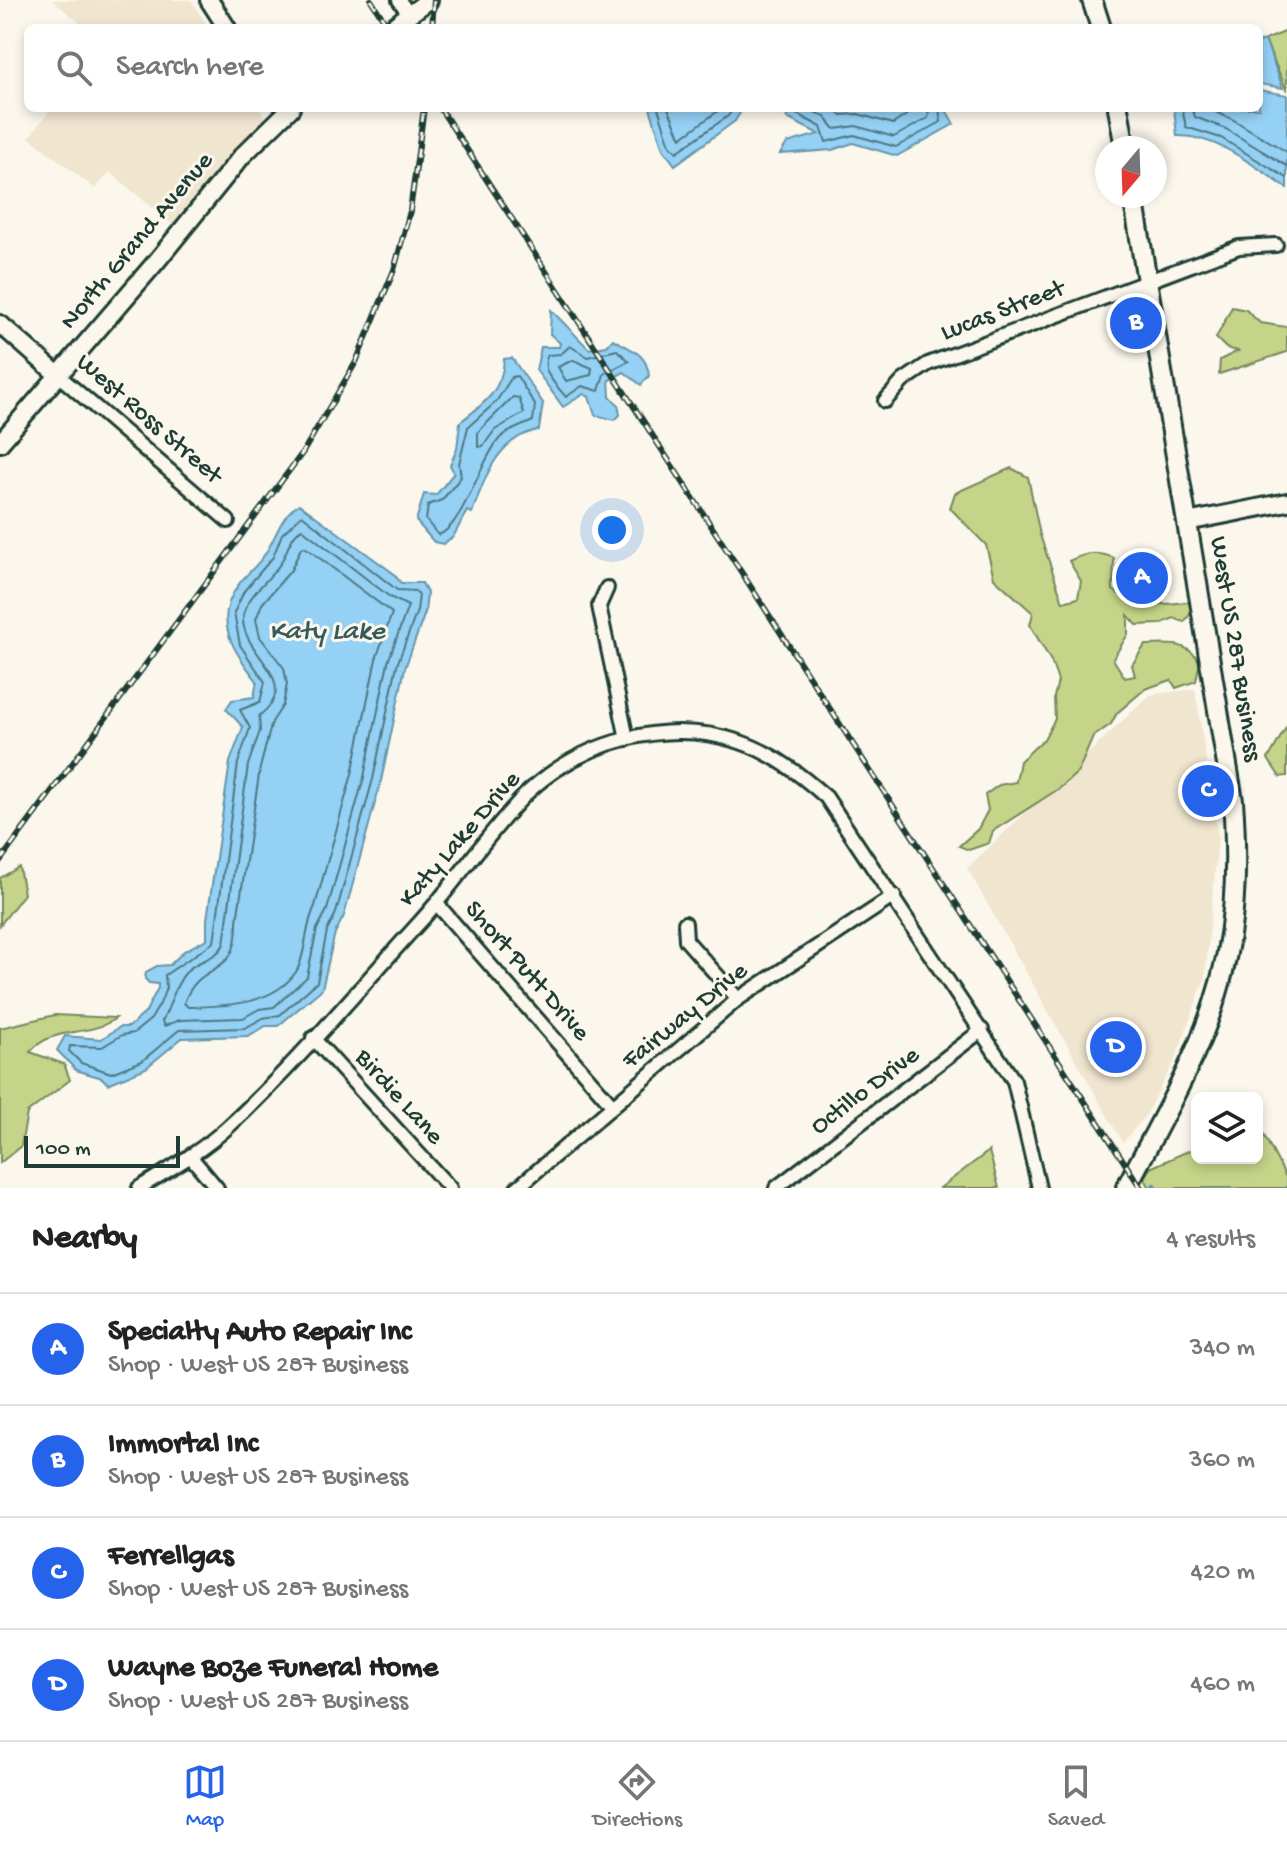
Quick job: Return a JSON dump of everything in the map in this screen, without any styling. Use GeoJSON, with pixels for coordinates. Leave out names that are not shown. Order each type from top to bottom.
{"type":"FeatureCollection","features":[{"type":"Feature","properties":{"kind":"main road"},"geometry":{"type":"LineString","coordinates":[[209,0],[224,24]]}},
{"type":"Feature","properties":{"kind":"main road"},"geometry":{"type":"LineString","coordinates":[[1092,0],[1100,24]]}},
{"type":"Feature","properties":{"kind":"main road"},"geometry":{"type":"LineString","coordinates":[[395,24],[415,4]]}},
{"type":"Feature","properties":{"kind":"main road","name":"North Grand Avenue"},"geometry":{"type":"LineString","coordinates":[[0,443],[282,112]]}},
{"type":"Feature","properties":{"kind":"main road"},"geometry":{"type":"LineString","coordinates":[[1119,112],[1123,136]]}},
{"type":"Feature","properties":{"kind":"main road","name":"West US 287 Business"},"geometry":{"type":"LineString","coordinates":[[1126,1188],[1213,1006],[1233,910],[1237,857],[1233,801],[1135,208]]}},
{"type":"Feature","properties":{"kind":"main road","name":"West Ross Street"},"geometry":{"type":"LineString","coordinates":[[0,324],[58,375]]}},
{"type":"Feature","properties":{"kind":"main road"},"geometry":{"type":"LineString","coordinates":[[1187,522],[1287,502]]}},
{"type":"Feature","properties":{"kind":"street","name":"Lucas Street"},"geometry":{"type":"LineString","coordinates":[[885,401],[903,381],[928,364],[1239,247],[1276,245]]}},
{"type":"Feature","properties":{"kind":"street","name":"West Ross Street"},"geometry":{"type":"LineString","coordinates":[[58,375],[228,521]]}},
{"type":"Feature","properties":{"kind":"street"},"geometry":{"type":"LineString","coordinates":[[607,588],[599,606],[627,739]]}},
{"type":"Feature","properties":{"kind":"street","name":"Katy Lake Drive"},"geometry":{"type":"LineString","coordinates":[[139,1188],[190,1156],[228,1127],[437,904],[506,816],[553,771],[585,753],[646,734],[711,735],[740,742],[769,755],[826,797],[1014,1081],[1039,1188]]}},
{"type":"Feature","properties":{"kind":"street","name":"Fairway Drive"},"geometry":{"type":"LineString","coordinates":[[517,1188],[738,999],[894,896]]}},
{"type":"Feature","properties":{"kind":"street","name":"Short Putt Drive"},"geometry":{"type":"LineString","coordinates":[[437,904],[613,1106]]}},
{"type":"Feature","properties":{"kind":"street"},"geometry":{"type":"LineString","coordinates":[[685,923],[686,940],[738,999]]}},
{"type":"Feature","properties":{"kind":"street","name":"Octillo Drive"},"geometry":{"type":"LineString","coordinates":[[776,1188],[982,1030]]}},
{"type":"Feature","properties":{"kind":"street","name":"Birdie Lane"},"geometry":{"type":"LineString","coordinates":[[313,1038],[450,1188]]}},
{"type":"Feature","properties":{"kind":"street"},"geometry":{"type":"LineString","coordinates":[[190,1156],[217,1188]]}},
{"type":"Feature","properties":{"kind":"shaded area"},"geometry":{"type":"Polygon","coordinates":[[[52,0],[191,0],[206,24],[81,24],[52,0]]]}},
{"type":"Feature","properties":{"kind":"shaded area"},"geometry":{"type":"Polygon","coordinates":[[[49,112],[262,112],[265,118],[175,227],[110,172],[95,189],[29,137],[49,112]]]}},
{"type":"Feature","properties":{"kind":"shaded area"},"geometry":{"type":"Polygon","coordinates":[[[1195,689],[1218,837],[1205,978],[1175,1060],[1145,1116],[1123,1143],[967,868],[1150,695],[1195,689]]]}},
{"type":"Feature","properties":{"kind":"green space"},"geometry":{"type":"Polygon","coordinates":[[[1287,31],[1287,91],[1265,40],[1287,31]]]}},
{"type":"Feature","properties":{"kind":"green space"},"geometry":{"type":"Polygon","coordinates":[[[1232,307],[1246,310],[1260,323],[1287,327],[1287,352],[1219,374],[1220,360],[1238,351],[1226,348],[1216,338],[1232,307]]]}},
{"type":"Feature","properties":{"kind":"green space"},"geometry":{"type":"Polygon","coordinates":[[[1011,468],[1028,477],[1040,535],[1063,602],[1078,598],[1081,581],[1069,561],[1097,554],[1114,558],[1113,590],[1122,596],[1149,604],[1188,602],[1194,609],[1184,622],[1174,618],[1160,624],[1137,625],[1128,615],[1128,634],[1113,659],[1125,678],[1135,676],[1132,665],[1145,645],[1182,647],[1200,661],[1196,681],[1176,688],[1171,680],[1145,689],[1117,713],[1111,724],[1093,737],[1078,772],[1060,788],[993,831],[989,843],[969,850],[959,846],[978,829],[988,810],[985,795],[999,785],[1016,782],[1020,761],[1044,739],[1055,719],[1054,697],[1058,681],[1051,661],[1030,625],[1033,613],[994,578],[986,545],[950,508],[955,493],[1011,468]]]}},
{"type":"Feature","properties":{"kind":"green space"},"geometry":{"type":"Polygon","coordinates":[[[1287,726],[1287,776],[1280,777],[1268,759],[1287,726]]]}},
{"type":"Feature","properties":{"kind":"green space"},"geometry":{"type":"Polygon","coordinates":[[[19,867],[24,894],[0,925],[0,878],[19,867]]]}},
{"type":"Feature","properties":{"kind":"green space"},"geometry":{"type":"Polygon","coordinates":[[[55,1015],[116,1018],[94,1028],[50,1038],[30,1052],[64,1064],[70,1080],[27,1113],[21,1146],[0,1163],[0,1028],[55,1015]]]}},
{"type":"Feature","properties":{"kind":"green space"},"geometry":{"type":"Polygon","coordinates":[[[1263,1133],[1287,1179],[1287,1188],[1150,1188],[1145,1179],[1150,1168],[1191,1150],[1191,1164],[1263,1164],[1263,1133]]]}},
{"type":"Feature","properties":{"kind":"green space"},"geometry":{"type":"Polygon","coordinates":[[[989,1151],[999,1188],[940,1188],[989,1151]]]}},
{"type":"Feature","properties":{"kind":"water"},"geometry":{"type":"Polygon","coordinates":[[[1265,40],[1283,88],[1263,85],[1265,40]]]}},
{"type":"Feature","properties":{"kind":"water"},"geometry":{"type":"Polygon","coordinates":[[[1263,91],[1287,95],[1287,188],[1221,146],[1177,136],[1174,112],[1263,112],[1263,91]]]}},
{"type":"Feature","properties":{"kind":"water"},"geometry":{"type":"Polygon","coordinates":[[[651,112],[741,112],[735,121],[675,165],[663,149],[651,112]]]}},
{"type":"Feature","properties":{"kind":"water"},"geometry":{"type":"Polygon","coordinates":[[[786,112],[947,112],[954,124],[897,156],[853,143],[832,150],[780,154],[787,143],[819,134],[787,118],[786,112]]]}},
{"type":"Feature","properties":{"kind":"water"},"geometry":{"type":"Polygon","coordinates":[[[551,310],[589,349],[607,346],[613,339],[637,353],[645,362],[649,376],[641,385],[624,372],[609,380],[610,397],[618,404],[620,415],[615,420],[595,415],[589,397],[584,394],[563,407],[536,370],[541,347],[559,347],[560,343],[550,334],[551,310]]]}},
{"type":"Feature","properties":{"kind":"water"},"geometry":{"type":"Polygon","coordinates":[[[512,358],[543,403],[539,430],[525,434],[503,450],[488,473],[472,513],[467,511],[453,537],[443,544],[434,542],[416,521],[424,494],[436,495],[454,473],[450,465],[457,449],[460,422],[490,396],[500,380],[504,359],[512,358]]]}},
{"type":"Feature","properties":{"kind":"water","name":"Katy Lake"},"geometry":{"type":"Polygon","coordinates":[[[299,504],[393,573],[401,583],[422,583],[427,593],[425,613],[405,668],[381,781],[344,916],[335,933],[322,989],[278,1026],[266,1026],[248,1036],[182,1038],[146,1068],[108,1084],[102,1078],[76,1070],[57,1050],[65,1036],[101,1039],[120,1027],[129,1027],[145,1013],[158,988],[158,984],[145,979],[146,972],[157,966],[170,965],[184,951],[207,939],[207,919],[230,762],[243,727],[226,709],[232,700],[254,697],[257,681],[234,648],[229,637],[226,613],[240,583],[262,559],[287,514],[299,504]]]}},
{"type":"Feature","properties":{"kind":"waterway"},"geometry":{"type":"LineString","coordinates":[[1151,1188],[1154,1184],[1157,1188]]}},
{"type":"Feature","properties":{"kind":"railway"},"geometry":{"type":"LineString","coordinates":[[371,0],[386,24]]}},
{"type":"Feature","properties":{"kind":"railway"},"geometry":{"type":"LineString","coordinates":[[432,24],[434,0]]}},
{"type":"Feature","properties":{"kind":"railway"},"geometry":{"type":"LineString","coordinates":[[0,861],[303,452],[356,362],[394,270],[410,211],[423,112]]}},
{"type":"Feature","properties":{"kind":"railway"},"geometry":{"type":"LineString","coordinates":[[443,112],[1141,1188]]}},
{"type":"Feature","properties":{"kind":"place","name":"Immortal Inc"},"geometry":{"type":"Point","coordinates":[1136,323]}},
{"type":"Feature","properties":{"kind":"place","name":"Specialty Auto Repair Inc"},"geometry":{"type":"Point","coordinates":[1142,578]}},
{"type":"Feature","properties":{"kind":"place","name":"Ferrellgas"},"geometry":{"type":"Point","coordinates":[1208,791]}},
{"type":"Feature","properties":{"kind":"place","name":"Wayne Boze Funeral Home"},"geometry":{"type":"Point","coordinates":[1116,1047]}}]}
